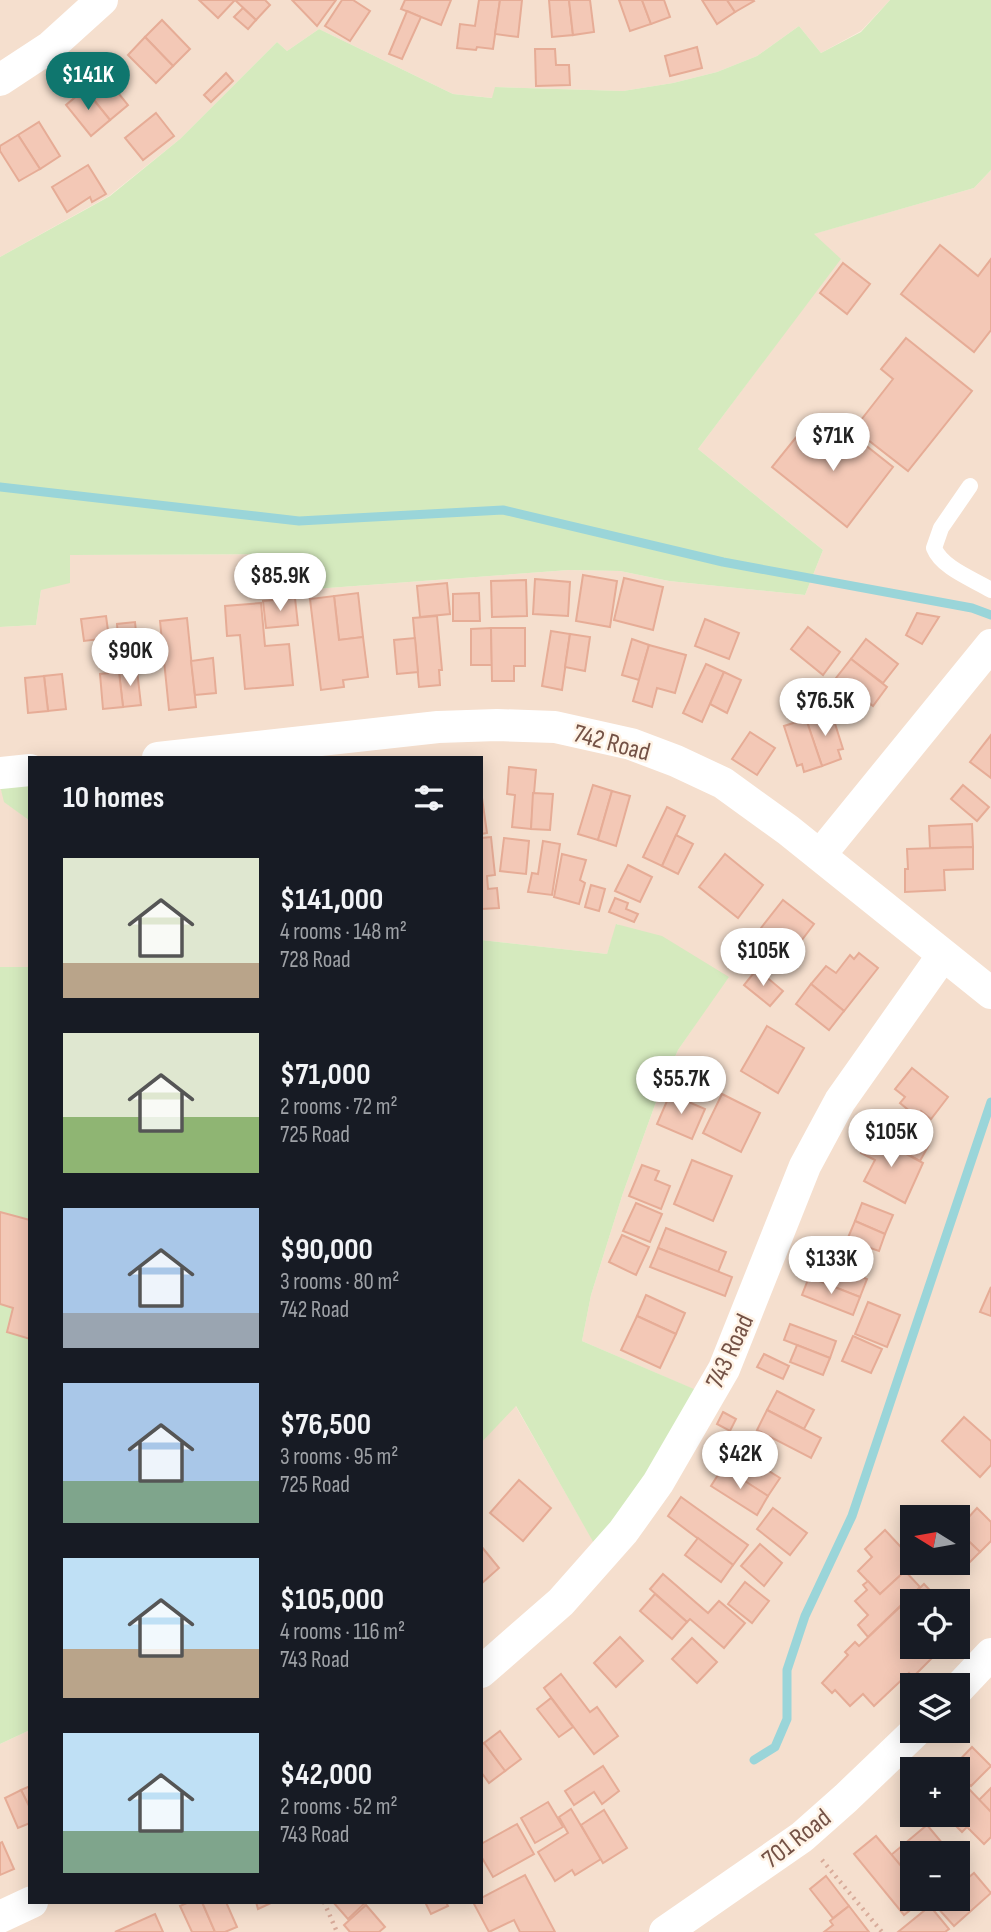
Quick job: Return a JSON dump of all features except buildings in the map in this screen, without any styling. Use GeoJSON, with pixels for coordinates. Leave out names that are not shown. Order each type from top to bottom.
{"type":"FeatureCollection","features":[{"type":"Feature","properties":{"kind":"street"},"geometry":{"type":"LineString","coordinates":[[0,80],[50,47],[102,0]]}},
{"type":"Feature","properties":{"kind":"street"},"geometry":{"type":"LineString","coordinates":[[820,856],[991,645]]}},
{"type":"Feature","properties":{"kind":"street","name":"742 Road"},"geometry":{"type":"LineString","coordinates":[[176,756],[438,727],[497,725],[555,727],[631,744],[723,783],[820,856],[991,993]]}},
{"type":"Feature","properties":{"kind":"street","name":"743 Road"},"geometry":{"type":"LineString","coordinates":[[483,1670],[561,1601],[623,1532],[658,1483],[724,1369],[805,1166],[840,1101],[943,955]]}},
{"type":"Feature","properties":{"kind":"street"},"geometry":{"type":"LineString","coordinates":[[970,1676],[991,1654]]}},
{"type":"Feature","properties":{"kind":"street","name":"701 Road"},"geometry":{"type":"LineString","coordinates":[[665,1932],[802,1837],[903,1743]]}},
{"type":"Feature","properties":{"kind":"street"},"geometry":{"type":"LineString","coordinates":[[0,1917],[28,1904]]}},
{"type":"Feature","properties":{"kind":"lane"},"geometry":{"type":"LineString","coordinates":[[970,486],[941,528],[934,548],[937,557],[946,564],[991,590]]}},
{"type":"Feature","properties":{"kind":"path"},"geometry":{"type":"LineString","coordinates":[[802,1837],[882,1932]]}},
{"type":"Feature","properties":{"kind":"path"},"geometry":{"type":"LineString","coordinates":[[325,1904],[337,1932]]}},
{"type":"Feature","properties":{"kind":"shaded area"},"geometry":{"type":"Polygon","coordinates":[[[0,0],[890,0],[861,31],[821,53],[799,26],[757,56],[717,72],[673,83],[623,91],[496,87],[493,98],[453,94],[319,29],[287,51],[277,42],[180,139],[109,196],[0,257],[0,0]]]}},
{"type":"Feature","properties":{"kind":"shaded area"},"geometry":{"type":"Polygon","coordinates":[[[991,170],[991,1932],[0,1932],[0,1744],[28,1731],[28,1904],[483,1904],[483,1441],[515,1405],[600,1553],[707,1395],[582,1341],[591,1295],[623,1193],[660,1091],[678,1050],[728,977],[617,924],[607,954],[483,940],[483,756],[28,756],[28,759],[0,774],[0,627],[36,625],[41,590],[69,555],[295,554],[301,590],[569,570],[620,571],[669,581],[805,595],[823,550],[698,449],[840,259],[813,234],[974,188],[991,170]]]}},
{"type":"Feature","properties":{"kind":"shaded area"},"geometry":{"type":"Polygon","coordinates":[[[0,786],[5,802],[28,819],[28,967],[0,967],[0,786]]]}},
{"type":"Feature","properties":{"kind":"green space"},"geometry":{"type":"Polygon","coordinates":[[[890,0],[991,0],[991,170],[974,188],[814,234],[841,259],[698,449],[823,550],[805,595],[669,581],[620,571],[569,570],[301,590],[295,554],[70,555],[70,583],[41,590],[36,625],[0,627],[0,257],[110,196],[180,139],[277,42],[287,51],[319,29],[453,94],[492,98],[495,87],[623,91],[717,72],[757,56],[799,26],[821,53],[861,32],[890,0]]]}},
{"type":"Feature","properties":{"kind":"green space"},"geometry":{"type":"Polygon","coordinates":[[[28,772],[28,820],[4,802],[0,786],[28,772]]]}},
{"type":"Feature","properties":{"kind":"green space"},"geometry":{"type":"Polygon","coordinates":[[[616,924],[662,936],[729,977],[678,1050],[660,1091],[623,1193],[591,1295],[582,1341],[708,1395],[600,1554],[516,1406],[483,1441],[483,940],[607,954],[616,924]]]}},
{"type":"Feature","properties":{"kind":"green space"},"geometry":{"type":"Polygon","coordinates":[[[0,967],[28,967],[28,1731],[0,1744],[0,967]]]}},
{"type":"Feature","properties":{"kind":"waterway"},"geometry":{"type":"LineString","coordinates":[[0,487],[299,521],[503,510],[723,562],[972,608],[991,615]]}},
{"type":"Feature","properties":{"kind":"waterway"},"geometry":{"type":"LineString","coordinates":[[754,1760],[775,1747],[787,1719],[787,1670],[805,1616],[852,1516],[991,1102]]}}]}
